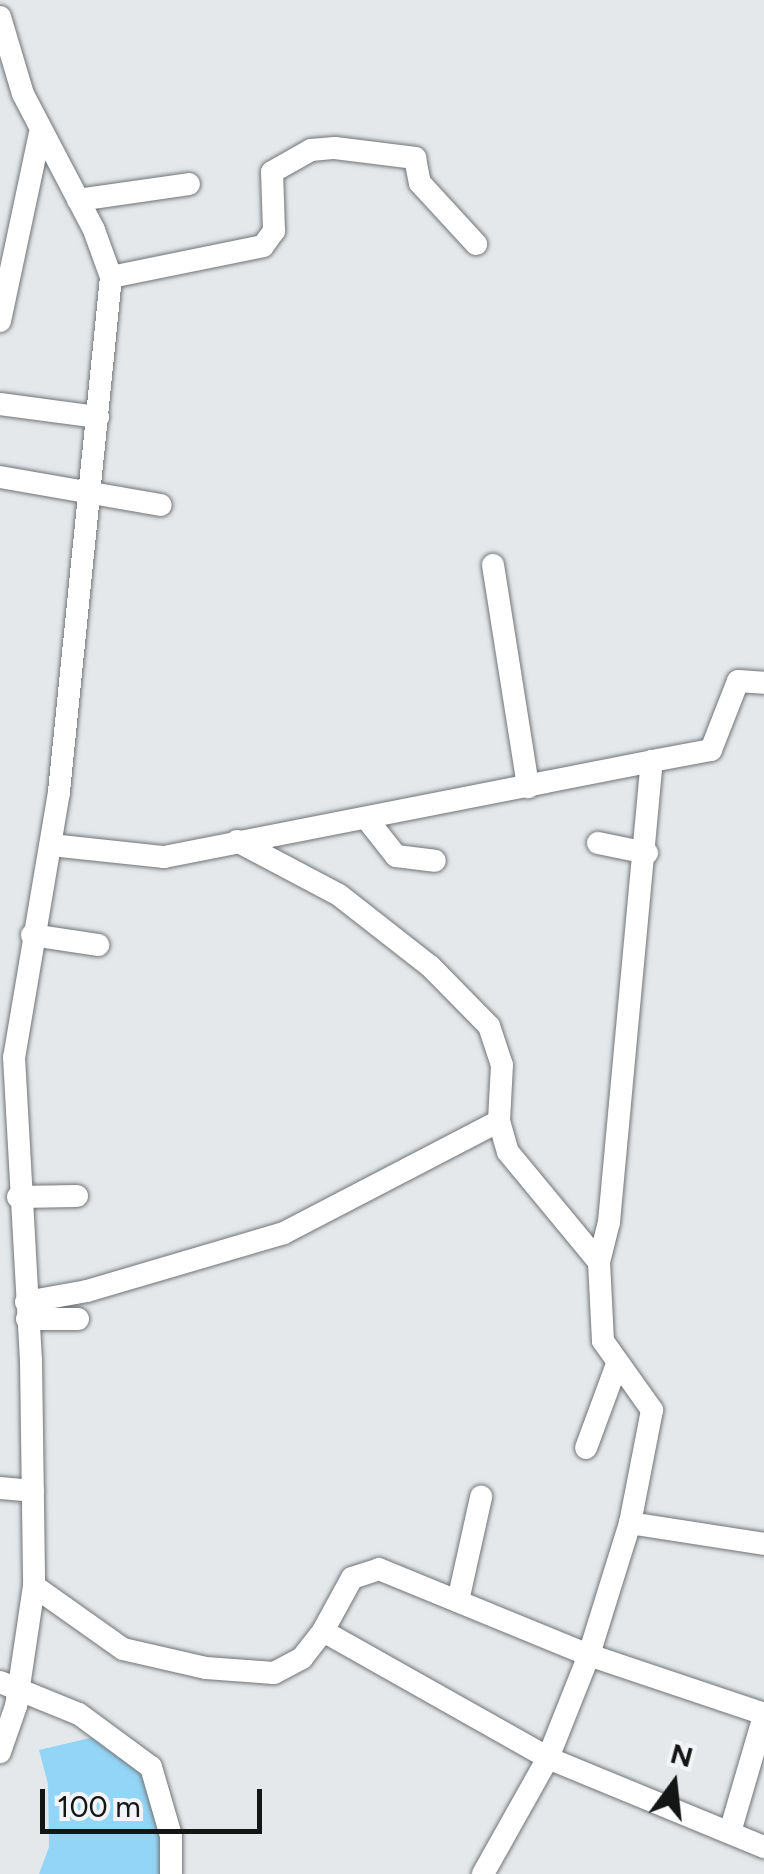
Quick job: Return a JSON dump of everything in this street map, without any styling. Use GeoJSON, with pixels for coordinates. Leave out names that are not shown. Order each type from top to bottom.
{"type":"FeatureCollection","features":[{"type":"Feature","properties":{"kind":"street"},"geometry":{"type":"LineString","coordinates":[[0,16],[40,133],[78,200],[111,276],[51,846],[24,976],[14,1057],[12,1198],[26,1310],[34,1586],[10,1684],[0,1752]]}},
{"type":"Feature","properties":{"kind":"street"},"geometry":{"type":"LineString","coordinates":[[0,321],[10,223],[40,133]]}},
{"type":"Feature","properties":{"kind":"street"},"geometry":{"type":"LineString","coordinates":[[111,276],[263,246],[274,231],[272,172],[311,150],[335,148],[415,158],[420,184],[476,244]]}},
{"type":"Feature","properties":{"kind":"street"},"geometry":{"type":"LineString","coordinates":[[78,200],[190,184]]}},
{"type":"Feature","properties":{"kind":"street"},"geometry":{"type":"LineString","coordinates":[[0,404],[98,418]]}},
{"type":"Feature","properties":{"kind":"street"},"geometry":{"type":"LineString","coordinates":[[0,477],[161,505]]}},
{"type":"Feature","properties":{"kind":"street"},"geometry":{"type":"LineString","coordinates":[[493,565],[528,787]]}},
{"type":"Feature","properties":{"kind":"street"},"geometry":{"type":"LineString","coordinates":[[51,846],[149,859],[711,750],[732,688],[744,678],[764,684]]}},
{"type":"Feature","properties":{"kind":"street"},"geometry":{"type":"LineString","coordinates":[[482,1874],[548,1758],[588,1654],[630,1524],[652,1410],[616,1367],[600,1325],[599,1262],[610,1207],[647,853],[652,761]]}},
{"type":"Feature","properties":{"kind":"street"},"geometry":{"type":"LineString","coordinates":[[366,818],[396,856],[435,861]]}},
{"type":"Feature","properties":{"kind":"street"},"geometry":{"type":"LineString","coordinates":[[237,841],[339,894],[474,1007],[499,1046],[499,1120],[508,1152],[569,1221],[599,1262]]}},
{"type":"Feature","properties":{"kind":"street"},"geometry":{"type":"LineString","coordinates":[[598,842],[647,853]]}},
{"type":"Feature","properties":{"kind":"street"},"geometry":{"type":"LineString","coordinates":[[32,935],[98,945]]}},
{"type":"Feature","properties":{"kind":"street"},"geometry":{"type":"LineString","coordinates":[[0,973],[24,976]]}},
{"type":"Feature","properties":{"kind":"street"},"geometry":{"type":"LineString","coordinates":[[26,1310],[295,1228],[499,1120]]}},
{"type":"Feature","properties":{"kind":"street"},"geometry":{"type":"LineString","coordinates":[[12,1198],[77,1196]]}},
{"type":"Feature","properties":{"kind":"street"},"geometry":{"type":"LineString","coordinates":[[569,1221],[610,1207]]}},
{"type":"Feature","properties":{"kind":"street"},"geometry":{"type":"LineString","coordinates":[[26,1310],[78,1319]]}},
{"type":"Feature","properties":{"kind":"street"},"geometry":{"type":"LineString","coordinates":[[586,1448],[616,1367]]}},
{"type":"Feature","properties":{"kind":"street"},"geometry":{"type":"LineString","coordinates":[[0,1488],[33,1491]]}},
{"type":"Feature","properties":{"kind":"street"},"geometry":{"type":"LineString","coordinates":[[458,1601],[482,1497]]}},
{"type":"Feature","properties":{"kind":"street"},"geometry":{"type":"LineString","coordinates":[[630,1524],[764,1544]]}},
{"type":"Feature","properties":{"kind":"street"},"geometry":{"type":"LineString","coordinates":[[34,1586],[123,1648],[206,1668],[274,1673],[302,1658],[323,1631],[352,1578],[365,1569],[458,1601],[588,1654],[764,1715],[730,1832]]}},
{"type":"Feature","properties":{"kind":"street"},"geometry":{"type":"LineString","coordinates":[[323,1631],[548,1758],[764,1847]]}},
{"type":"Feature","properties":{"kind":"street"},"geometry":{"type":"LineString","coordinates":[[10,1684],[104,1730],[151,1768],[171,1836],[171,1874]]}},
{"type":"Feature","properties":{"kind":"shaded area"},"geometry":{"type":"Polygon","coordinates":[[[94,1737],[132,1757],[151,1782],[166,1843],[160,1874],[39,1874],[49,1847],[48,1784],[39,1750],[94,1737]]]}}]}
